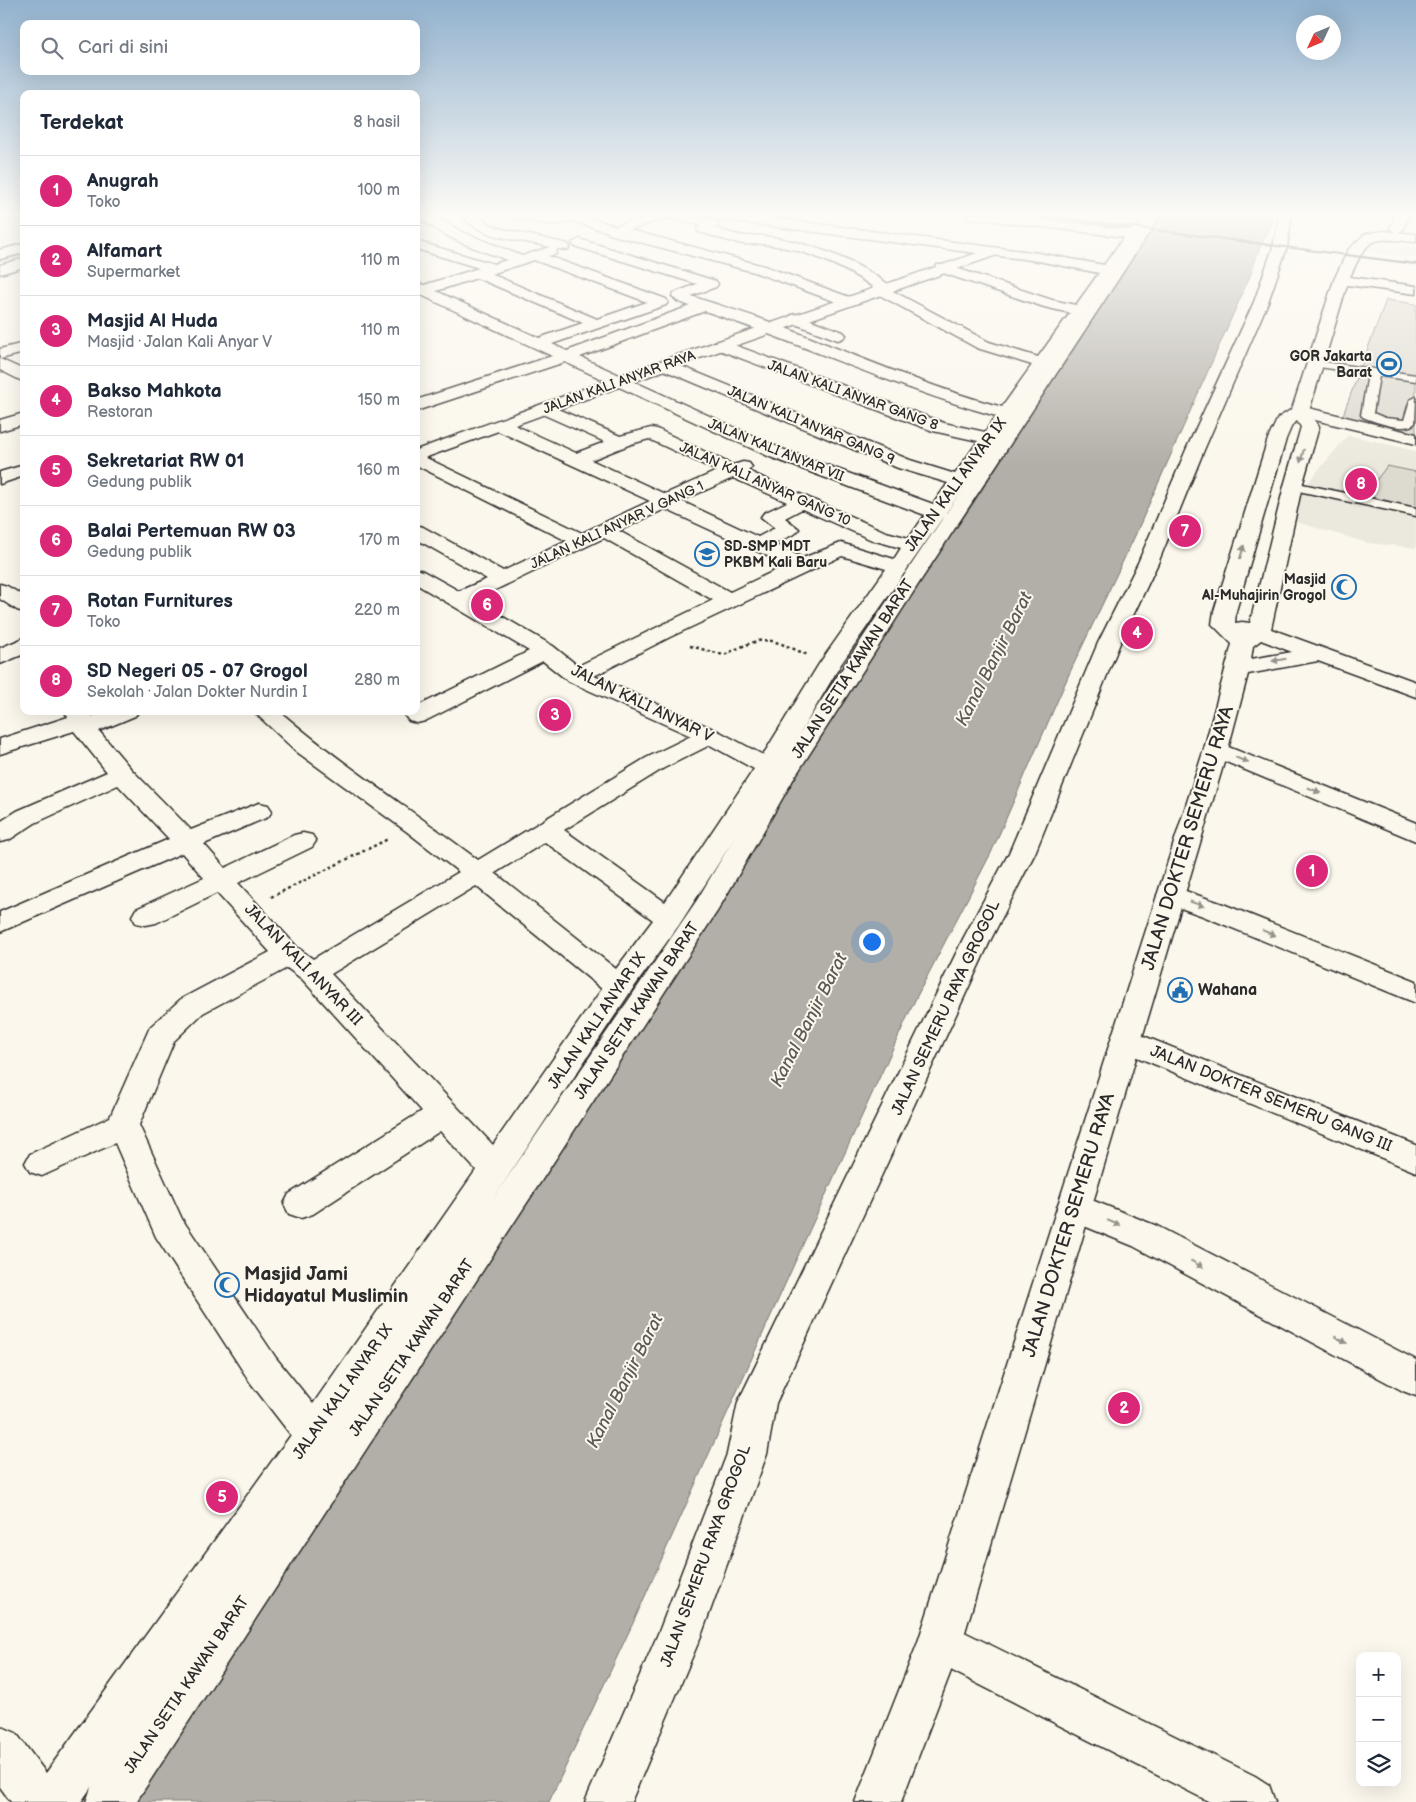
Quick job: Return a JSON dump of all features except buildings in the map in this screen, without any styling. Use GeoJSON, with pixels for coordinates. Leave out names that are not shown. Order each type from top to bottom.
{"type":"FeatureCollection","features":[{"type":"Feature","properties":{"kind":"street","name":"JALAN KALI ANYAR VII"},"geometry":{"type":"LineString","coordinates":[[437,298],[776,453],[936,512]]}},
{"type":"Feature","properties":{"kind":"street"},"geometry":{"type":"LineString","coordinates":[[538,298],[598,324]]}},
{"type":"Feature","properties":{"kind":"street"},"geometry":{"type":"LineString","coordinates":[[649,298],[661,302]]}},
{"type":"Feature","properties":{"kind":"street"},"geometry":{"type":"LineString","coordinates":[[537,344],[673,298]]}},
{"type":"Feature","properties":{"kind":"street"},"geometry":{"type":"LineString","coordinates":[[684,298],[771,328],[858,365],[954,399],[1007,414]]}},
{"type":"Feature","properties":{"kind":"street"},"geometry":{"type":"LineString","coordinates":[[842,298],[847,300]]}},
{"type":"Feature","properties":{"kind":"street","name":"JALAN KALI ANYAR RAYA"},"geometry":{"type":"LineString","coordinates":[[420,456],[618,381],[852,298]]}},
{"type":"Feature","properties":{"kind":"street"},"geometry":{"type":"LineString","coordinates":[[899,298],[983,345],[1042,363]]}},
{"type":"Feature","properties":{"kind":"street"},"geometry":{"type":"LineString","coordinates":[[1031,298],[1049,304],[1085,303]]}},
{"type":"Feature","properties":{"kind":"street"},"geometry":{"type":"LineString","coordinates":[[1073,298],[1085,303]]}},
{"type":"Feature","properties":{"kind":"street","name":"JALAN KALI ANYAR IX"},"geometry":{"type":"LineString","coordinates":[[53,1802],[314,1435],[496,1170],[619,986],[669,918],[768,767],[830,664],[897,566],[1088,298]]}},
{"type":"Feature","properties":{"kind":"street","name":"JALAN SETIA KAWAN BARAT"},"geometry":{"type":"LineString","coordinates":[[109,1802],[708,904],[782,778],[910,580],[1097,298]]}},
{"type":"Feature","properties":{"kind":"street","name":"JALAN SEMERU RAYA GROGOL"},"geometry":{"type":"LineString","coordinates":[[608,1802],[679,1636],[700,1581],[747,1454],[757,1402],[858,1194],[977,938],[1022,853],[1109,643],[1148,563],[1262,298]]}},
{"type":"Feature","properties":{"kind":"street"},"geometry":{"type":"LineString","coordinates":[[1336,298],[1300,412],[1416,439]]}},
{"type":"Feature","properties":{"kind":"street"},"geometry":{"type":"LineString","coordinates":[[543,300],[524,306],[550,320]]}},
{"type":"Feature","properties":{"kind":"street"},"geometry":{"type":"LineString","coordinates":[[420,405],[564,357],[703,306]]}},
{"type":"Feature","properties":{"kind":"street"},"geometry":{"type":"LineString","coordinates":[[794,319],[838,335]]}},
{"type":"Feature","properties":{"kind":"street"},"geometry":{"type":"LineString","coordinates":[[512,332],[530,326]]}},
{"type":"Feature","properties":{"kind":"street","name":"JALAN KALI ANYAR GANG 8"},"geometry":{"type":"LineString","coordinates":[[720,346],[939,427],[989,438]]}},
{"type":"Feature","properties":{"kind":"street"},"geometry":{"type":"LineString","coordinates":[[20,350],[0,362],[20,374]]}},
{"type":"Feature","properties":{"kind":"street","name":"JALAN KALI ANYAR GANG 9"},"geometry":{"type":"LineString","coordinates":[[665,365],[904,464],[958,481]]}},
{"type":"Feature","properties":{"kind":"street"},"geometry":{"type":"LineString","coordinates":[[7,382],[20,378]]}},
{"type":"Feature","properties":{"kind":"street"},"geometry":{"type":"LineString","coordinates":[[546,409],[619,442]]}},
{"type":"Feature","properties":{"kind":"street","name":"JALAN DOKTER SEMERU RAYA"},"geometry":{"type":"LineString","coordinates":[[878,1802],[940,1642],[1216,749],[1241,642],[1293,486],[1310,427],[1300,412],[1284,422],[1277,439],[1225,611],[1241,642]]}},
{"type":"Feature","properties":{"kind":"street"},"geometry":{"type":"LineString","coordinates":[[0,426],[20,419]]}},
{"type":"Feature","properties":{"kind":"street"},"geometry":{"type":"LineString","coordinates":[[502,426],[802,565]]}},
{"type":"Feature","properties":{"kind":"street","name":"JALAN KALI ANYAR GANG 10"},"geometry":{"type":"LineString","coordinates":[[576,460],[619,442],[652,433],[878,536],[912,545]]}},
{"type":"Feature","properties":{"kind":"street","name":"JALAN KALI ANYAR V GANG 1"},"geometry":{"type":"LineString","coordinates":[[459,599],[605,532],[663,501],[776,453]]}},
{"type":"Feature","properties":{"kind":"street"},"geometry":{"type":"LineString","coordinates":[[420,459],[582,541]]}},
{"type":"Feature","properties":{"kind":"street"},"geometry":{"type":"LineString","coordinates":[[0,478],[20,471]]}},
{"type":"Feature","properties":{"kind":"street"},"geometry":{"type":"LineString","coordinates":[[757,545],[789,529],[771,517],[802,502]]}},
{"type":"Feature","properties":{"kind":"street"},"geometry":{"type":"LineString","coordinates":[[815,527],[836,516]]}},
{"type":"Feature","properties":{"kind":"street"},"geometry":{"type":"LineString","coordinates":[[605,532],[639,548],[729,600]]}},
{"type":"Feature","properties":{"kind":"street"},"geometry":{"type":"LineString","coordinates":[[420,533],[502,579]]}},
{"type":"Feature","properties":{"kind":"street"},"geometry":{"type":"LineString","coordinates":[[576,676],[802,565],[841,549],[897,566]]}},
{"type":"Feature","properties":{"kind":"street","name":"JALAN KALI ANYAR V"},"geometry":{"type":"LineString","coordinates":[[420,577],[545,651],[576,676],[710,736],[768,767]]}},
{"type":"Feature","properties":{"kind":"street"},"geometry":{"type":"LineString","coordinates":[[0,590],[20,603]]}},
{"type":"Feature","properties":{"kind":"street"},"geometry":{"type":"LineString","coordinates":[[1241,642],[1264,663],[1320,654]]}},
{"type":"Feature","properties":{"kind":"street"},"geometry":{"type":"LineString","coordinates":[[1241,642],[1320,654],[1416,690]]}},
{"type":"Feature","properties":{"kind":"street"},"geometry":{"type":"LineString","coordinates":[[420,714],[545,651]]}},
{"type":"Feature","properties":{"kind":"street"},"geometry":{"type":"LineString","coordinates":[[0,747],[81,720],[107,715]]}},
{"type":"Feature","properties":{"kind":"street"},"geometry":{"type":"LineString","coordinates":[[270,715],[306,747],[415,825],[619,986]]}},
{"type":"Feature","properties":{"kind":"street","name":"JALAN KALI ANYAR III"},"geometry":{"type":"LineString","coordinates":[[81,720],[122,774],[248,908],[288,955],[312,972],[496,1170]]}},
{"type":"Feature","properties":{"kind":"street"},"geometry":{"type":"LineString","coordinates":[[312,972],[371,939],[476,872],[655,763],[710,736]]}},
{"type":"Feature","properties":{"kind":"street"},"geometry":{"type":"LineString","coordinates":[[1216,749],[1416,833]]}},
{"type":"Feature","properties":{"kind":"street"},"geometry":{"type":"LineString","coordinates":[[0,834],[26,817],[122,774]]}},
{"type":"Feature","properties":{"kind":"street"},"geometry":{"type":"LineString","coordinates":[[0,923],[259,811]]}},
{"type":"Feature","properties":{"kind":"street"},"geometry":{"type":"LineString","coordinates":[[546,830],[669,918]]}},
{"type":"Feature","properties":{"kind":"street"},"geometry":{"type":"LineString","coordinates":[[146,916],[303,842]]}},
{"type":"Feature","properties":{"kind":"street"},"geometry":{"type":"LineString","coordinates":[[1171,895],[1213,910],[1416,993]]}},
{"type":"Feature","properties":{"kind":"street"},"geometry":{"type":"LineString","coordinates":[[42,1163],[123,1125],[161,1035],[192,1006],[288,955]]}},
{"type":"Feature","properties":{"kind":"street","name":"JALAN DOKTER SEMERU GANG III"},"geometry":{"type":"LineString","coordinates":[[1126,1040],[1416,1159]]}},
{"type":"Feature","properties":{"kind":"street"},"geometry":{"type":"LineString","coordinates":[[302,1204],[443,1113]]}},
{"type":"Feature","properties":{"kind":"street"},"geometry":{"type":"LineString","coordinates":[[123,1125],[168,1227],[263,1370],[314,1435]]}},
{"type":"Feature","properties":{"kind":"street"},"geometry":{"type":"LineString","coordinates":[[1074,1207],[1145,1236],[1416,1379]]}},
{"type":"Feature","properties":{"kind":"street"},"geometry":{"type":"LineString","coordinates":[[940,1642],[1239,1792],[1252,1802]]}},
{"type":"Feature","properties":{"kind":"street"},"geometry":{"type":"LineString","coordinates":[[0,1749],[39,1802]]}},
{"type":"Feature","properties":{"kind":"lane"},"geometry":{"type":"LineString","coordinates":[[1316,364],[1416,378]]}},
{"type":"Feature","properties":{"kind":"lane"},"geometry":{"type":"LineString","coordinates":[[1374,372],[1367,415],[1411,428]]}},
{"type":"Feature","properties":{"kind":"lane"},"geometry":{"type":"LineString","coordinates":[[1411,428],[1409,423],[1416,400]]}},
{"type":"Feature","properties":{"kind":"lane"},"geometry":{"type":"LineString","coordinates":[[1293,486],[1416,512]]}},
{"type":"Feature","properties":{"kind":"path"},"geometry":{"type":"LineString","coordinates":[[655,636],[717,655],[724,655],[752,641],[769,640],[830,664]]}},
{"type":"Feature","properties":{"kind":"path"},"geometry":{"type":"LineString","coordinates":[[248,908],[415,825]]}},
{"type":"Feature","properties":{"kind":"shaded area","name":"GOR Jakarta Barat"},"geometry":{"type":"Polygon","coordinates":[[[1386,300],[1416,304],[1416,437],[1340,423],[1386,300]]]}},
{"type":"Feature","properties":{"kind":"shaded area"},"geometry":{"type":"Polygon","coordinates":[[[1348,435],[1416,451],[1416,548],[1368,543],[1279,517],[1348,435]]]}},
{"type":"Feature","properties":{"kind":"shaded area"},"geometry":{"type":"Polygon","coordinates":[[[1387,466],[1416,472],[1416,508],[1365,495],[1387,466]]]}},
{"type":"Feature","properties":{"kind":"water","name":"Kanal Banjir Barat"},"geometry":{"type":"Polygon","coordinates":[[[1103,298],[1240,298],[1134,538],[1070,672],[991,853],[915,1000],[633,1623],[549,1802],[128,1802],[914,583],[971,507],[1103,298]]]}},
{"type":"Feature","properties":{"kind":"place","name":"GOR Jakarta Barat"},"geometry":{"type":"Point","coordinates":[1389,364]}},
{"type":"Feature","properties":{"kind":"place","name":"SD Negeri 05 - 07 Grogol"},"geometry":{"type":"Point","coordinates":[1361,484]}},
{"type":"Feature","properties":{"kind":"place","name":"Rotan Furnitures"},"geometry":{"type":"Point","coordinates":[1185,531]}},
{"type":"Feature","properties":{"kind":"place","name":"SD-SMP MDT PKBM Kali Baru"},"geometry":{"type":"Point","coordinates":[707,554]}},
{"type":"Feature","properties":{"kind":"place","name":"Masjid Al-Muhajirin Grogol"},"geometry":{"type":"Point","coordinates":[1344,587]}},
{"type":"Feature","properties":{"kind":"place","name":"Balai Pertemuan RW 03"},"geometry":{"type":"Point","coordinates":[487,605]}},
{"type":"Feature","properties":{"kind":"place","name":"Bakso Mahkota"},"geometry":{"type":"Point","coordinates":[1137,633]}},
{"type":"Feature","properties":{"kind":"place","name":"Masjid Al Huda"},"geometry":{"type":"Point","coordinates":[555,715]}},
{"type":"Feature","properties":{"kind":"place","name":"Anugrah"},"geometry":{"type":"Point","coordinates":[1312,871]}},
{"type":"Feature","properties":{"kind":"place","name":"Wahana"},"geometry":{"type":"Point","coordinates":[1180,990]}},
{"type":"Feature","properties":{"kind":"place","name":"Masjid Jami Hidayatul Muslimin"},"geometry":{"type":"Point","coordinates":[227,1285]}},
{"type":"Feature","properties":{"kind":"place","name":"Alfamart"},"geometry":{"type":"Point","coordinates":[1124,1408]}},
{"type":"Feature","properties":{"kind":"place","name":"Sekretariat RW 01"},"geometry":{"type":"Point","coordinates":[222,1497]}}]}
